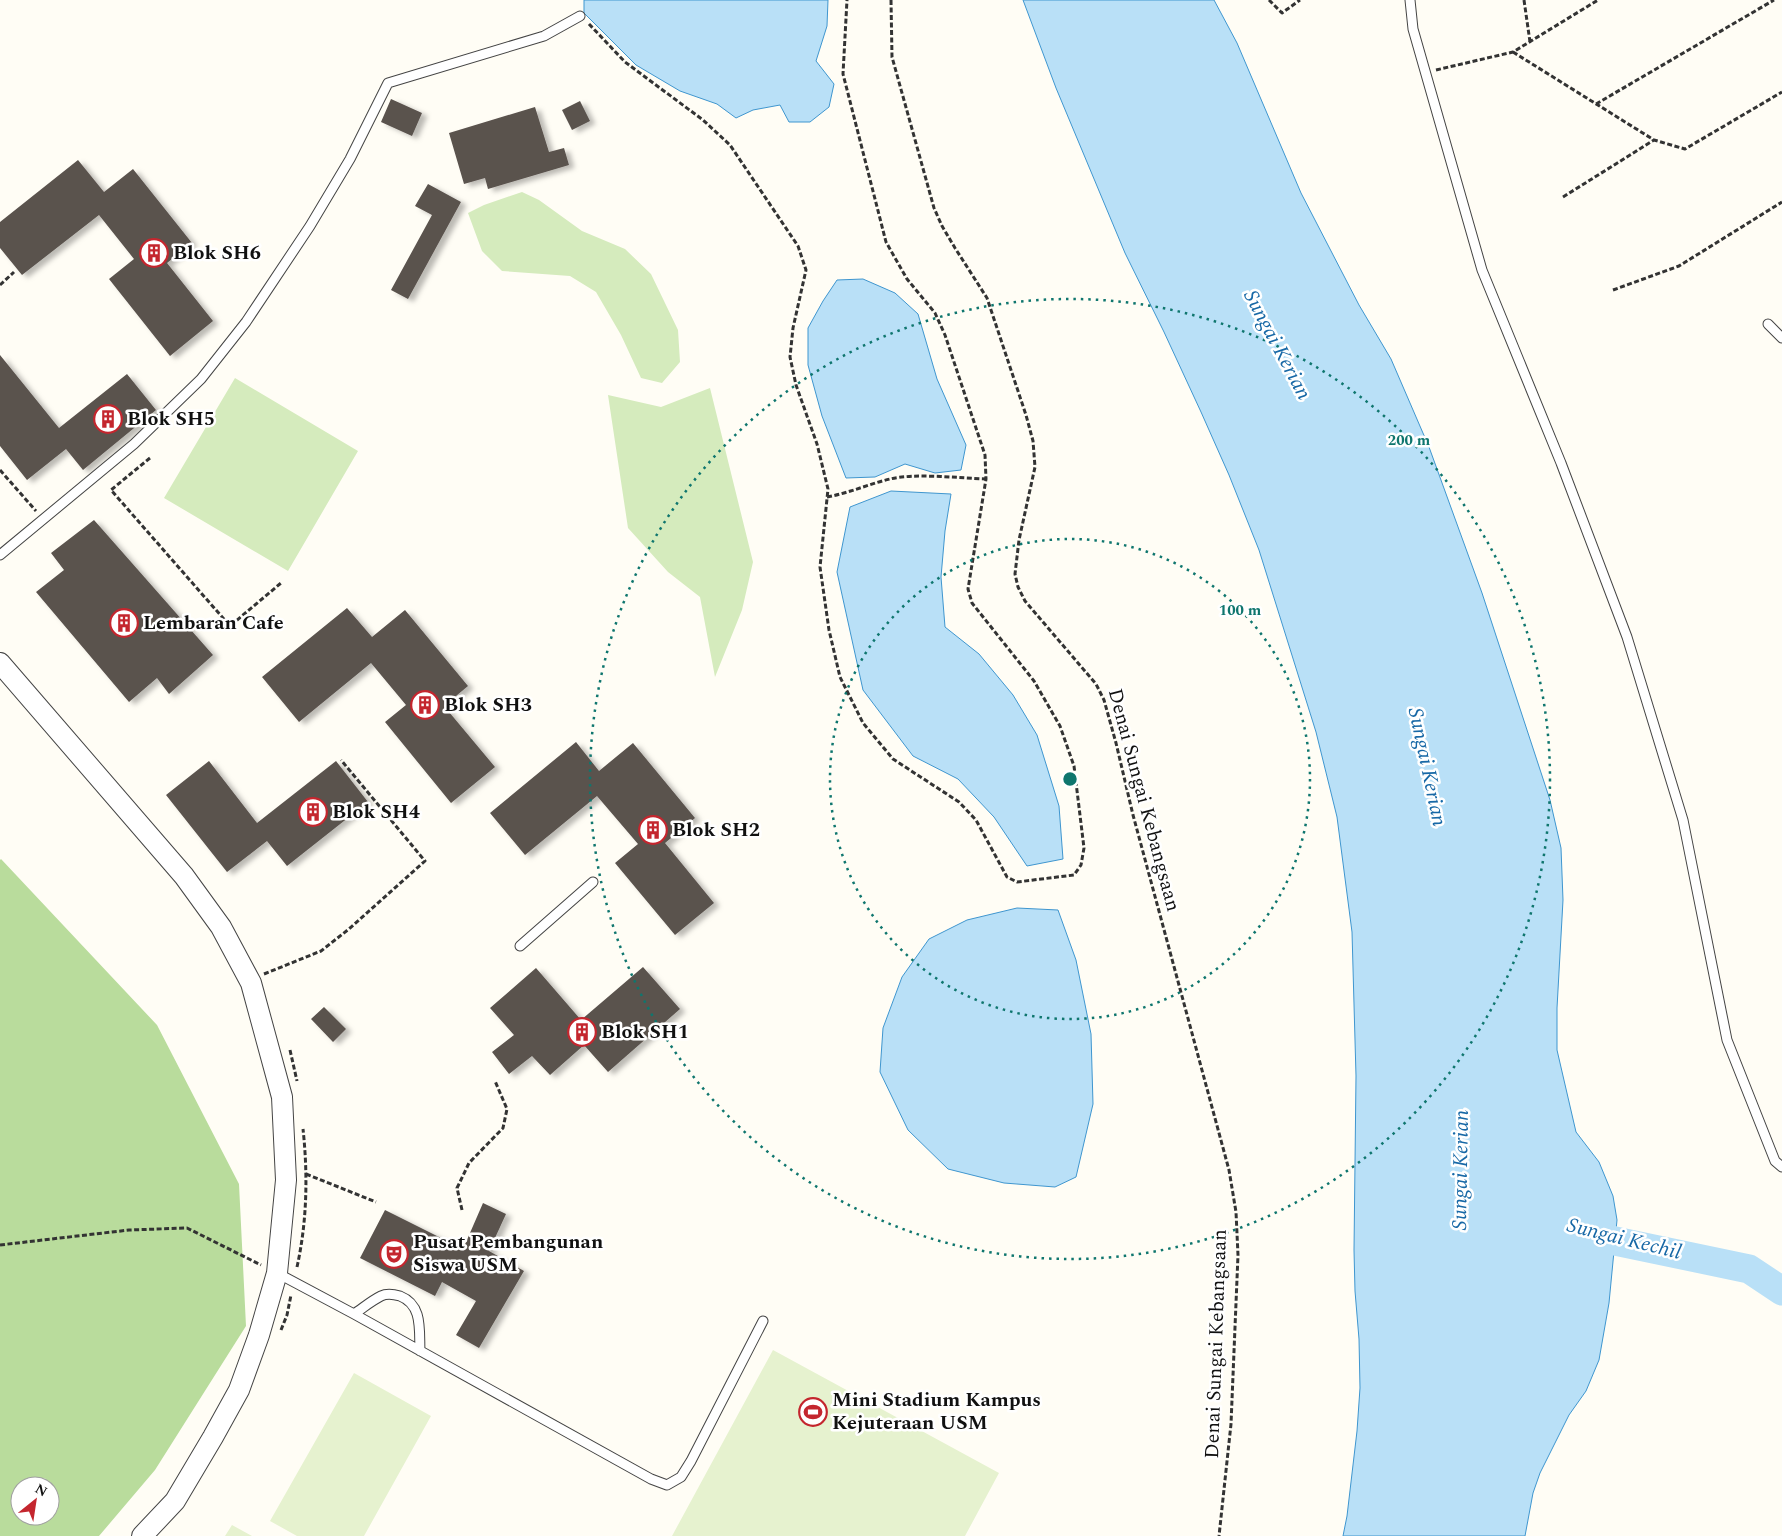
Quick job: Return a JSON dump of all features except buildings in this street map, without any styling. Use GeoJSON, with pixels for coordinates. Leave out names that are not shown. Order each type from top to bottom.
{"type":"FeatureCollection","features":[{"type":"Feature","properties":{"kind":"street"},"geometry":{"type":"LineString","coordinates":[[0,663],[184,876],[221,926],[251,983],[282,1098],[286,1180],[277,1273],[259,1335],[239,1390],[213,1437],[175,1501],[142,1536]]}},
{"type":"Feature","properties":{"kind":"lane"},"geometry":{"type":"LineString","coordinates":[[1410,0],[1413,29],[1482,270],[1561,463],[1627,637],[1683,820],[1727,1040],[1775,1161],[1782,1167]]}},
{"type":"Feature","properties":{"kind":"lane"},"geometry":{"type":"LineString","coordinates":[[0,555],[134,444],[201,379],[246,322],[310,226],[350,160],[388,82],[544,36],[580,16]]}},
{"type":"Feature","properties":{"kind":"lane"},"geometry":{"type":"LineString","coordinates":[[1768,324],[1782,338]]}},
{"type":"Feature","properties":{"kind":"lane"},"geometry":{"type":"LineString","coordinates":[[520,946],[593,882]]}},
{"type":"Feature","properties":{"kind":"lane"},"geometry":{"type":"LineString","coordinates":[[277,1273],[651,1479],[667,1485],[681,1476],[691,1461],[763,1321]]}},
{"type":"Feature","properties":{"kind":"lane"},"geometry":{"type":"LineString","coordinates":[[354,1314],[382,1296],[393,1294],[404,1298],[414,1306],[419,1319],[420,1351]]}},
{"type":"Feature","properties":{"kind":"path"},"geometry":{"type":"LineString","coordinates":[[580,16],[625,62],[703,120],[730,145],[798,246],[806,270],[793,328],[790,356],[796,385],[819,453],[828,489],[820,567],[828,630],[840,677],[863,723],[893,759],[958,802],[976,820],[1007,877],[1018,882],[1074,876],[1081,865],[1084,848],[1074,766],[1060,726],[1034,681],[972,603],[968,589],[986,479],[985,455],[945,335],[935,313],[907,279],[886,242],[843,74],[847,0]]}},
{"type":"Feature","properties":{"kind":"path","name":"Denai Sungai Kebangsaan"},"geometry":{"type":"LineString","coordinates":[[891,0],[892,57],[934,208],[951,241],[987,298],[1033,441],[1035,467],[1019,540],[1015,574],[1018,587],[1026,601],[1096,684],[1104,700],[1133,815],[1229,1170],[1236,1212],[1238,1255],[1231,1424],[1219,1536]]}},
{"type":"Feature","properties":{"kind":"path"},"geometry":{"type":"LineString","coordinates":[[1269,0],[1282,14],[1300,0]]}},
{"type":"Feature","properties":{"kind":"path"},"geometry":{"type":"LineString","coordinates":[[1524,0],[1530,42]]}},
{"type":"Feature","properties":{"kind":"path"},"geometry":{"type":"LineString","coordinates":[[1426,72],[1513,52],[1598,0]]}},
{"type":"Feature","properties":{"kind":"path"},"geometry":{"type":"LineString","coordinates":[[1596,104],[1774,0]]}},
{"type":"Feature","properties":{"kind":"path"},"geometry":{"type":"LineString","coordinates":[[1513,52],[1654,140],[1684,150],[1782,92]]}},
{"type":"Feature","properties":{"kind":"path"},"geometry":{"type":"LineString","coordinates":[[1563,197],[1654,140]]}},
{"type":"Feature","properties":{"kind":"path"},"geometry":{"type":"LineString","coordinates":[[1613,290],[1679,266],[1782,202]]}},
{"type":"Feature","properties":{"kind":"path"},"geometry":{"type":"LineString","coordinates":[[0,285],[14,272]]}},
{"type":"Feature","properties":{"kind":"path"},"geometry":{"type":"LineString","coordinates":[[150,458],[111,490],[230,626],[281,583]]}},
{"type":"Feature","properties":{"kind":"path"},"geometry":{"type":"LineString","coordinates":[[0,470],[39,514]]}},
{"type":"Feature","properties":{"kind":"path"},"geometry":{"type":"LineString","coordinates":[[827,498],[898,478],[986,479]]}},
{"type":"Feature","properties":{"kind":"path"},"geometry":{"type":"LineString","coordinates":[[261,975],[322,951],[425,861],[341,760]]}},
{"type":"Feature","properties":{"kind":"path"},"geometry":{"type":"LineString","coordinates":[[462,1210],[457,1188],[469,1163],[503,1128],[507,1109],[495,1081]]}},
{"type":"Feature","properties":{"kind":"path"},"geometry":{"type":"LineString","coordinates":[[306,1174],[376,1202]]}},
{"type":"Feature","properties":{"kind":"path"},"geometry":{"type":"LineString","coordinates":[[0,1244],[129,1230],[187,1228],[277,1273]]}},
{"type":"Feature","properties":{"kind":"green space"},"geometry":{"type":"Polygon","coordinates":[[[522,192],[539,200],[582,231],[625,249],[651,274],[678,330],[680,362],[662,383],[641,378],[621,335],[596,292],[570,276],[502,271],[482,251],[468,213],[484,205],[522,192]]]}},
{"type":"Feature","properties":{"kind":"green space"},"geometry":{"type":"Polygon","coordinates":[[[235,378],[358,451],[288,571],[164,498],[235,378]]]}},
{"type":"Feature","properties":{"kind":"green space"},"geometry":{"type":"Polygon","coordinates":[[[710,388],[753,562],[742,610],[715,677],[700,597],[668,572],[628,528],[608,395],[661,407],[710,388]]]}},
{"type":"Feature","properties":{"kind":"green space"},"geometry":{"type":"Polygon","coordinates":[[[1,859],[157,1025],[239,1184],[246,1326],[155,1470],[99,1536],[0,1536],[1,859]]]}},
{"type":"Feature","properties":{"kind":"green space","name":"Mini Stadium Kampus Kejuteraan USM"},"geometry":{"type":"Polygon","coordinates":[[[773,1350],[999,1473],[965,1536],[672,1536],[773,1350]]]}},
{"type":"Feature","properties":{"kind":"green space"},"geometry":{"type":"Polygon","coordinates":[[[354,1373],[431,1416],[364,1536],[297,1536],[270,1521],[354,1373]]]}},
{"type":"Feature","properties":{"kind":"green space"},"geometry":{"type":"Polygon","coordinates":[[[232,1525],[252,1536],[225,1536],[232,1525]]]}},
{"type":"Feature","properties":{"kind":"water"},"geometry":{"type":"Polygon","coordinates":[[[584,0],[828,0],[827,26],[816,61],[834,84],[829,107],[810,122],[789,122],[780,105],[753,110],[736,118],[717,104],[680,91],[636,65],[584,13],[584,0]]]}},
{"type":"Feature","properties":{"kind":"water","name":"Sungai Kerian"},"geometry":{"type":"Polygon","coordinates":[[[1023,0],[1214,0],[1237,43],[1301,193],[1359,305],[1391,359],[1429,447],[1482,593],[1550,800],[1561,848],[1563,900],[1557,1008],[1557,1050],[1576,1132],[1599,1162],[1613,1196],[1617,1220],[1609,1303],[1599,1360],[1586,1391],[1569,1415],[1540,1473],[1533,1493],[1525,1536],[1343,1536],[1357,1431],[1360,1388],[1354,1250],[1356,1076],[1352,932],[1337,817],[1316,732],[1259,550],[1201,412],[1125,253],[1056,88],[1023,0]]]}},
{"type":"Feature","properties":{"kind":"water"},"geometry":{"type":"Polygon","coordinates":[[[863,279],[895,293],[918,314],[937,379],[966,445],[961,470],[935,473],[905,464],[875,477],[846,478],[822,416],[808,365],[808,328],[837,280],[863,279]]]}},
{"type":"Feature","properties":{"kind":"water"},"geometry":{"type":"Polygon","coordinates":[[[891,491],[951,494],[945,531],[941,577],[945,627],[979,654],[1013,695],[1037,735],[1059,806],[1063,859],[1027,866],[994,817],[958,779],[913,756],[863,690],[837,572],[850,507],[891,491]]]}},
{"type":"Feature","properties":{"kind":"water"},"geometry":{"type":"Polygon","coordinates":[[[1017,908],[1058,910],[1076,960],[1091,1034],[1093,1104],[1076,1177],[1055,1187],[1004,1183],[948,1169],[908,1130],[880,1072],[883,1028],[902,977],[929,939],[967,920],[1017,908]]]}},
{"type":"Feature","properties":{"kind":"waterway","name":"Sungai Kechil"},"geometry":{"type":"LineString","coordinates":[[1578,1229],[1615,1241],[1749,1269],[1782,1291]]}},
{"type":"Feature","properties":{"kind":"place","name":"Blok SH6"},"geometry":{"type":"Point","coordinates":[154,253]}},
{"type":"Feature","properties":{"kind":"place","name":"Blok SH5"},"geometry":{"type":"Point","coordinates":[108,419]}},
{"type":"Feature","properties":{"kind":"place","name":"Lembaran Cafe"},"geometry":{"type":"Point","coordinates":[124,623]}},
{"type":"Feature","properties":{"kind":"place","name":"Blok SH3"},"geometry":{"type":"Point","coordinates":[425,705]}},
{"type":"Feature","properties":{"kind":"place","name":"Blok SH4"},"geometry":{"type":"Point","coordinates":[313,812]}},
{"type":"Feature","properties":{"kind":"place","name":"Blok SH2"},"geometry":{"type":"Point","coordinates":[653,830]}},
{"type":"Feature","properties":{"kind":"place","name":"Blok SH1"},"geometry":{"type":"Point","coordinates":[582,1032]}},
{"type":"Feature","properties":{"kind":"place","name":"Pusat Pembangunan Siswa USM"},"geometry":{"type":"Point","coordinates":[394,1254]}},
{"type":"Feature","properties":{"kind":"place","name":"Mini Stadium Kampus Kejuteraan USM"},"geometry":{"type":"Point","coordinates":[813,1412]}}]}
